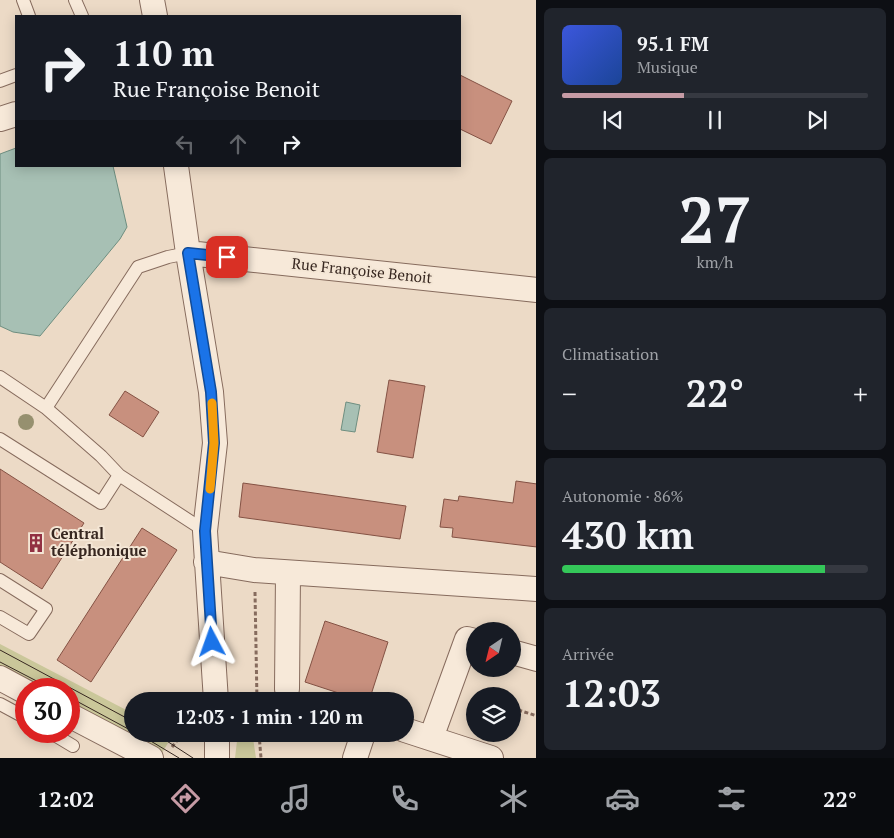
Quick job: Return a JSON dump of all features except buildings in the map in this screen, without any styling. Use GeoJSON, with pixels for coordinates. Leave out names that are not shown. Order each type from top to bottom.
{"type":"FeatureCollection","features":[{"type":"Feature","properties":{"kind":"street"},"geometry":{"type":"LineString","coordinates":[[152,0],[155,15]]}},
{"type":"Feature","properties":{"kind":"street"},"geometry":{"type":"LineString","coordinates":[[0,119],[15,114]]}},
{"type":"Feature","properties":{"kind":"street"},"geometry":{"type":"LineString","coordinates":[[176,167],[211,392],[214,434],[205,531],[215,692]]}},
{"type":"Feature","properties":{"kind":"street","name":"Rue Françoise Benoit"},"geometry":{"type":"LineString","coordinates":[[188,253],[536,290]]}},
{"type":"Feature","properties":{"kind":"street"},"geometry":{"type":"LineString","coordinates":[[206,562],[254,570],[288,573],[536,589]]}},
{"type":"Feature","properties":{"kind":"street"},"geometry":{"type":"LineString","coordinates":[[287,689],[288,573]]}},
{"type":"Feature","properties":{"kind":"street"},"geometry":{"type":"LineString","coordinates":[[431,738],[466,642]]}},
{"type":"Feature","properties":{"kind":"street"},"geometry":{"type":"LineString","coordinates":[[521,655],[536,659]]}},
{"type":"Feature","properties":{"kind":"street"},"geometry":{"type":"LineString","coordinates":[[0,678],[15,686]]}},
{"type":"Feature","properties":{"kind":"street"},"geometry":{"type":"LineString","coordinates":[[80,721],[151,758]]}},
{"type":"Feature","properties":{"kind":"street"},"geometry":{"type":"LineString","coordinates":[[414,733],[491,758]]}},
{"type":"Feature","properties":{"kind":"street"},"geometry":{"type":"LineString","coordinates":[[217,742],[217,758]]}},
{"type":"Feature","properties":{"kind":"street"},"geometry":{"type":"LineString","coordinates":[[355,758],[360,742]]}},
{"type":"Feature","properties":{"kind":"lane"},"geometry":{"type":"LineString","coordinates":[[23,0],[29,15]]}},
{"type":"Feature","properties":{"kind":"lane"},"geometry":{"type":"LineString","coordinates":[[74,0],[82,15]]}},
{"type":"Feature","properties":{"kind":"lane"},"geometry":{"type":"LineString","coordinates":[[0,81],[15,75]]}},
{"type":"Feature","properties":{"kind":"lane"},"geometry":{"type":"LineString","coordinates":[[46,408],[138,267],[168,257],[188,253]]}},
{"type":"Feature","properties":{"kind":"lane"},"geometry":{"type":"LineString","coordinates":[[0,377],[46,408],[101,456],[119,476],[205,531]]}},
{"type":"Feature","properties":{"kind":"lane"},"geometry":{"type":"LineString","coordinates":[[0,439],[101,502],[119,476]]}},
{"type":"Feature","properties":{"kind":"lane"},"geometry":{"type":"LineString","coordinates":[[0,580],[46,610],[29,634],[0,617]]}},
{"type":"Feature","properties":{"kind":"lane"},"geometry":{"type":"LineString","coordinates":[[0,704],[15,712]]}},
{"type":"Feature","properties":{"kind":"lane"},"geometry":{"type":"LineString","coordinates":[[68,743],[73,746]]}},
{"type":"Feature","properties":{"kind":"path"},"geometry":{"type":"LineString","coordinates":[[255,593],[258,692]]}},
{"type":"Feature","properties":{"kind":"path"},"geometry":{"type":"LineString","coordinates":[[521,711],[536,716]]}},
{"type":"Feature","properties":{"kind":"path"},"geometry":{"type":"LineString","coordinates":[[260,742],[261,758]]}},
{"type":"Feature","properties":{"kind":"shaded area"},"geometry":{"type":"Polygon","coordinates":[[[15,148],[15,167],[113,167],[127,227],[120,239],[40,336],[13,332],[0,326],[0,154],[15,148]]]}},
{"type":"Feature","properties":{"kind":"shaded area"},"geometry":{"type":"Polygon","coordinates":[[[346,402],[360,405],[355,432],[341,430],[346,402]]]}},
{"type":"Feature","properties":{"kind":"shaded area"},"geometry":{"type":"Polygon","coordinates":[[[0,644],[65,678],[15,678],[0,670],[0,644]]]}},
{"type":"Feature","properties":{"kind":"shaded area"},"geometry":{"type":"Polygon","coordinates":[[[80,686],[124,709],[124,737],[80,713],[80,686]]]}},
{"type":"Feature","properties":{"kind":"shaded area"},"geometry":{"type":"Polygon","coordinates":[[[134,742],[169,742],[160,756],[134,742]]]}},
{"type":"Feature","properties":{"kind":"shaded area"},"geometry":{"type":"Polygon","coordinates":[[[237,742],[254,742],[256,758],[235,758],[237,742]]]}},
{"type":"Feature","properties":{"kind":"tram line"},"geometry":{"type":"LineString","coordinates":[[0,650],[124,717]]}},
{"type":"Feature","properties":{"kind":"tram line"},"geometry":{"type":"LineString","coordinates":[[0,662],[31,678]]}},
{"type":"Feature","properties":{"kind":"tram line"},"geometry":{"type":"LineString","coordinates":[[80,703],[124,727]]}},
{"type":"Feature","properties":{"kind":"tram line"},"geometry":{"type":"LineString","coordinates":[[152,742],[179,758]]}},
{"type":"Feature","properties":{"kind":"tram line"},"geometry":{"type":"LineString","coordinates":[[168,742],[193,758]]}},
{"type":"Feature","properties":{"kind":"slow traffic"},"geometry":{"type":"LineString","coordinates":[[210,489],[214,443],[212,403]]}},
{"type":"Feature","properties":{"kind":"place","name":"Central téléphonique"},"geometry":{"type":"Point","coordinates":[36,543]}},
{"type":"Feature","properties":{"kind":"route"},"geometry":{"type":"LineString","coordinates":[[212,642],[205,531],[214,443],[211,392],[188,253],[227,257]]}}]}
